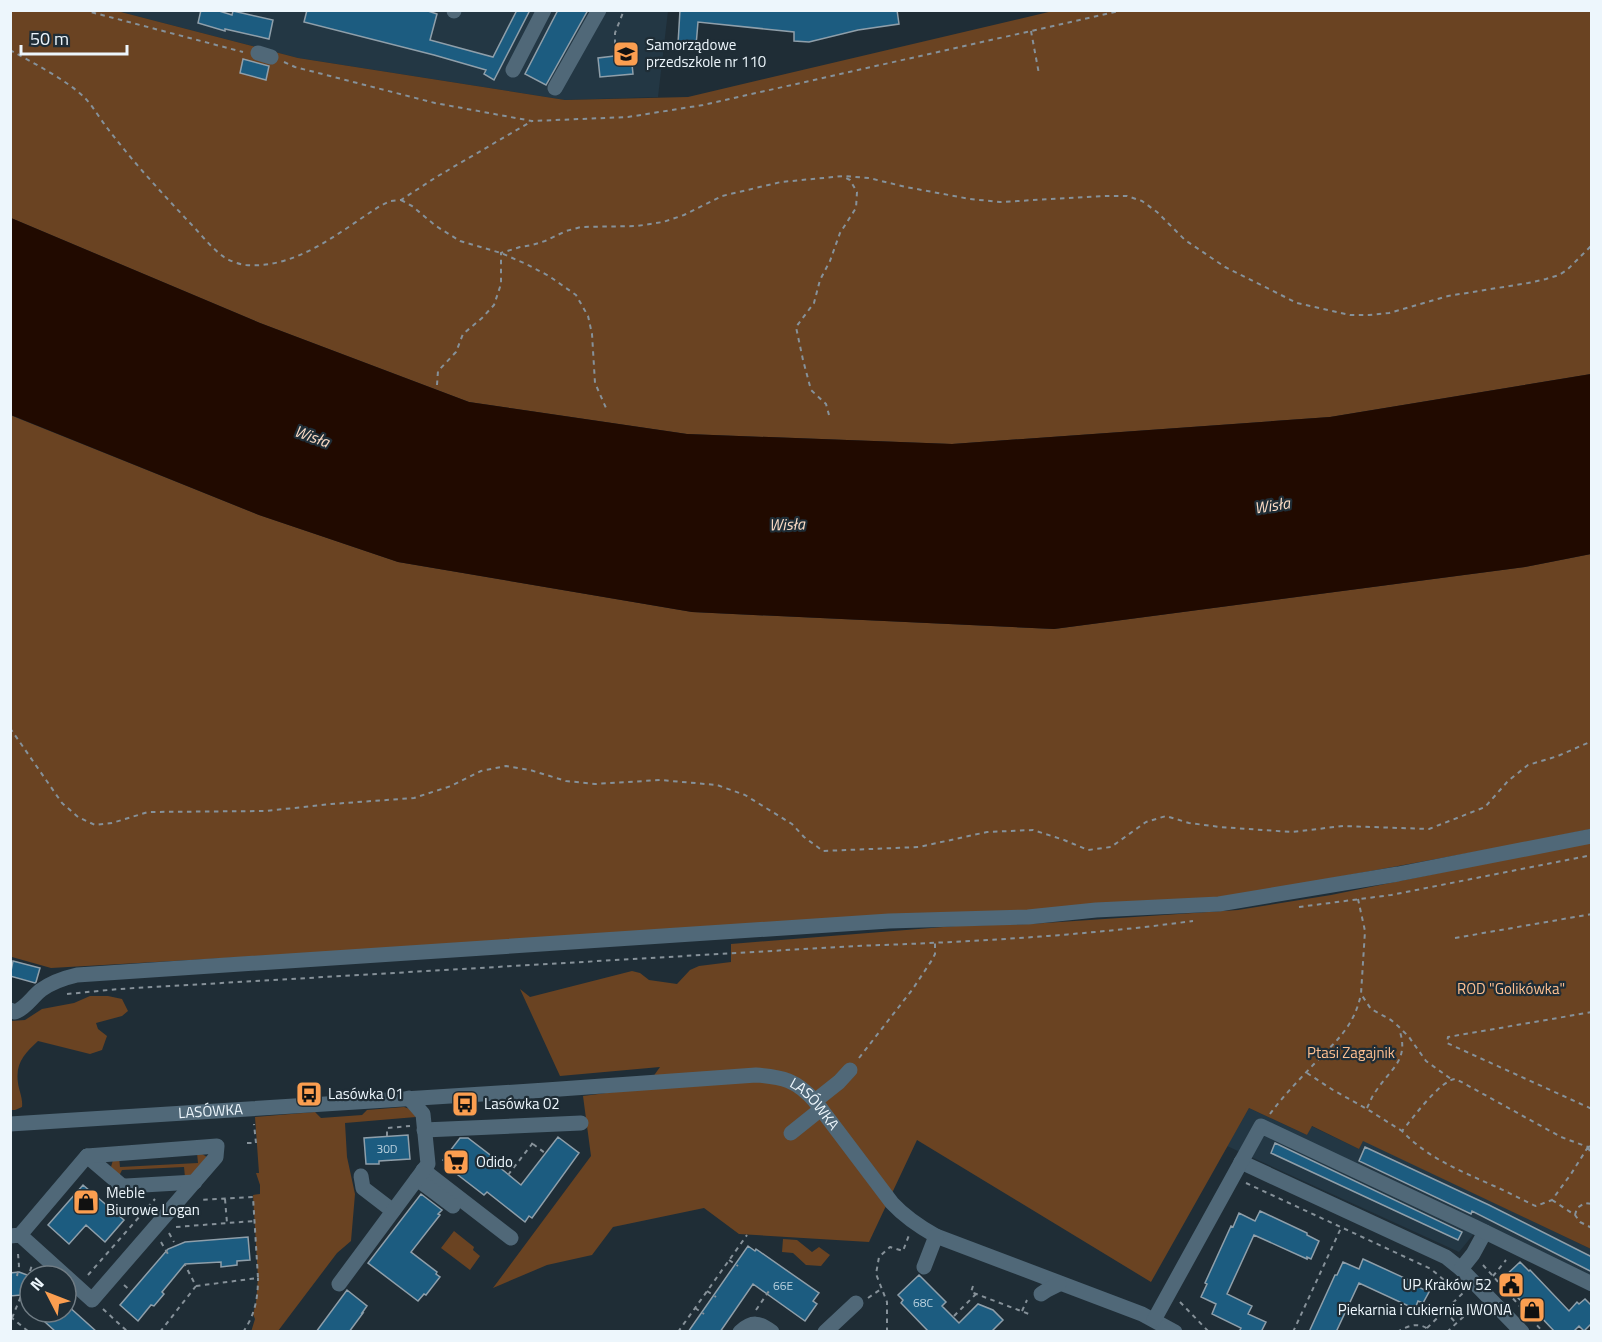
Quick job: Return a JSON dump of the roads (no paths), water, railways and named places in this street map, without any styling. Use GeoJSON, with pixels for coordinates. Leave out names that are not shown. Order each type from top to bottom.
{"type":"FeatureCollection","features":[{"type":"Feature","properties":{"kind":"street"},"geometry":{"type":"LineString","coordinates":[[513,70],[544,10]]}},
{"type":"Feature","properties":{"kind":"street"},"geometry":{"type":"LineString","coordinates":[[555,88],[599,10]]}},
{"type":"Feature","properties":{"kind":"street"},"geometry":{"type":"LineString","coordinates":[[10,1010],[15,1012],[21,1010],[41,991],[59,980],[77,975],[889,921],[1028,917],[1096,910],[1218,904],[1398,874],[1592,836]]}},
{"type":"Feature","properties":{"kind":"street"},"geometry":{"type":"LineString","coordinates":[[791,1132],[850,1070]]}},
{"type":"Feature","properties":{"kind":"street","name":"LASÓWKA"},"geometry":{"type":"LineString","coordinates":[[10,1124],[756,1075],[787,1079],[805,1090],[818,1105],[903,1215],[936,1236],[1154,1320],[1174,1332]]}},
{"type":"Feature","properties":{"kind":"street"},"geometry":{"type":"LineString","coordinates":[[339,1284],[428,1164],[421,1128],[423,1114],[409,1098]]}},
{"type":"Feature","properties":{"kind":"street"},"geometry":{"type":"LineString","coordinates":[[421,1128],[581,1123]]}},
{"type":"Feature","properties":{"kind":"street"},"geometry":{"type":"LineString","coordinates":[[1154,1320],[1261,1126],[1592,1284]]}},
{"type":"Feature","properties":{"kind":"street"},"geometry":{"type":"LineString","coordinates":[[217,1146],[216,1157],[195,1182],[92,1299],[16,1239],[87,1156],[217,1146]]}},
{"type":"Feature","properties":{"kind":"street"},"geometry":{"type":"LineString","coordinates":[[87,1156],[121,1185],[195,1182]]}},
{"type":"Feature","properties":{"kind":"street"},"geometry":{"type":"LineString","coordinates":[[1241,1162],[1446,1257],[1461,1269],[1468,1288],[1522,1332]]}},
{"type":"Feature","properties":{"kind":"street"},"geometry":{"type":"LineString","coordinates":[[420,1175],[466,1216]]}},
{"type":"Feature","properties":{"kind":"street"},"geometry":{"type":"LineString","coordinates":[[420,1175],[511,1238]]}},
{"type":"Feature","properties":{"kind":"street"},"geometry":{"type":"LineString","coordinates":[[361,1176],[363,1188],[393,1210]]}},
{"type":"Feature","properties":{"kind":"street"},"geometry":{"type":"LineString","coordinates":[[1461,1269],[1473,1254],[1485,1232]]}},
{"type":"Feature","properties":{"kind":"street"},"geometry":{"type":"LineString","coordinates":[[924,1267],[936,1236]]}},
{"type":"Feature","properties":{"kind":"street"},"geometry":{"type":"LineString","coordinates":[[1034,1297],[1059,1284]]}},
{"type":"Feature","properties":{"kind":"street"},"geometry":{"type":"LineString","coordinates":[[829,1330],[856,1303]]}},
{"type":"Feature","properties":{"kind":"street"},"geometry":{"type":"LineString","coordinates":[[740,1332],[757,1323],[764,1325],[772,1332]]}},
{"type":"Feature","properties":{"kind":"water","name":"Wisła"},"geometry":{"type":"Polygon","coordinates":[[[11,218],[260,323],[469,402],[687,434],[952,444],[1330,417],[1591,374],[1591,554],[1525,567],[1054,629],[692,612],[398,562],[259,515],[11,415],[11,218]]]}},
{"type":"Feature","properties":{"kind":"place","name":"Samorządowe przedszkole nr 110"},"geometry":{"type":"Point","coordinates":[626,54]}},
{"type":"Feature","properties":{"kind":"place","name":"Lasówka 01"},"geometry":{"type":"Point","coordinates":[309,1094]}},
{"type":"Feature","properties":{"kind":"place","name":"Lasówka 02"},"geometry":{"type":"Point","coordinates":[465,1104]}},
{"type":"Feature","properties":{"kind":"place","name":"Odido"},"geometry":{"type":"Point","coordinates":[456,1162]}},
{"type":"Feature","properties":{"kind":"place","name":"Meble Biurowe Logan"},"geometry":{"type":"Point","coordinates":[86,1202]}},
{"type":"Feature","properties":{"kind":"place","name":"UP Kraków 52"},"geometry":{"type":"Point","coordinates":[1511,1285]}},
{"type":"Feature","properties":{"kind":"place","name":"Piekarnia i cukiernia IWONA"},"geometry":{"type":"Point","coordinates":[1532,1310]}},
{"type":"Feature","properties":{"kind":"park label","name":"ROD \"Golikówka\""},"geometry":{"type":"Point","coordinates":[1511,989]}},
{"type":"Feature","properties":{"kind":"park label","name":"Ptasi Zagajnik"},"geometry":{"type":"Point","coordinates":[1351,1053]}}]}
